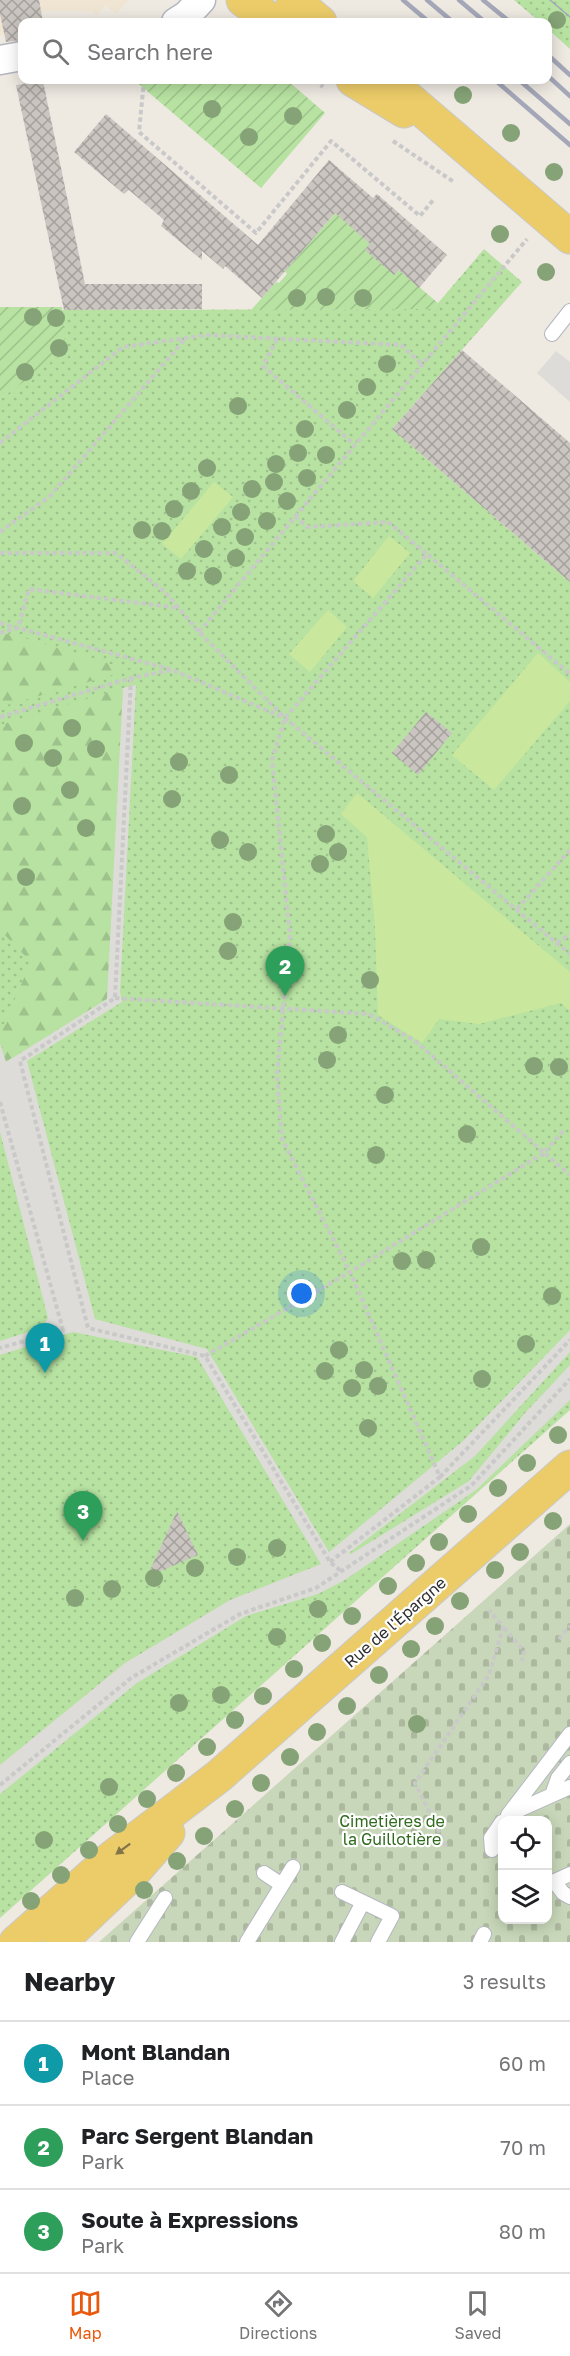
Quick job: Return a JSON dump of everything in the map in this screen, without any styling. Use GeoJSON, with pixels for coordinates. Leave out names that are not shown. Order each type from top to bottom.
{"type":"FeatureCollection","features":[{"type":"Feature","properties":{"kind":"main road"},"geometry":{"type":"LineString","coordinates":[[243,0],[268,18]]}},
{"type":"Feature","properties":{"kind":"main road"},"geometry":{"type":"LineString","coordinates":[[293,0],[315,18]]}},
{"type":"Feature","properties":{"kind":"main road"},"geometry":{"type":"LineString","coordinates":[[392,84],[570,237]]}},
{"type":"Feature","properties":{"kind":"main road"},"geometry":{"type":"LineString","coordinates":[[340,85],[477,156]]}},
{"type":"Feature","properties":{"kind":"main road","name":"Rue de l'Épargne"},"geometry":{"type":"LineString","coordinates":[[16,1942],[110,1859],[219,1776],[570,1467]]}},
{"type":"Feature","properties":{"kind":"main road","name":"Rue de l'Épargne"},"geometry":{"type":"LineString","coordinates":[[60,1942],[133,1873],[219,1776]]}},
{"type":"Feature","properties":{"kind":"street"},"geometry":{"type":"LineString","coordinates":[[182,18],[201,0]]}},
{"type":"Feature","properties":{"kind":"street"},"geometry":{"type":"LineString","coordinates":[[0,60],[18,57]]}},
{"type":"Feature","properties":{"kind":"lane"},"geometry":{"type":"LineString","coordinates":[[552,334],[570,311]]}},
{"type":"Feature","properties":{"kind":"lane"},"geometry":{"type":"LineString","coordinates":[[507,1816],[570,1734]]}},
{"type":"Feature","properties":{"kind":"lane"},"geometry":{"type":"LineString","coordinates":[[552,1795],[558,1778],[570,1763]]}},
{"type":"Feature","properties":{"kind":"lane"},"geometry":{"type":"LineString","coordinates":[[511,1816],[570,1787]]}},
{"type":"Feature","properties":{"kind":"lane"},"geometry":{"type":"LineString","coordinates":[[492,1850],[491,1838],[498,1828]]}},
{"type":"Feature","properties":{"kind":"lane"},"geometry":{"type":"LineString","coordinates":[[247,1942],[293,1867]]}},
{"type":"Feature","properties":{"kind":"lane"},"geometry":{"type":"LineString","coordinates":[[264,1874],[282,1885]]}},
{"type":"Feature","properties":{"kind":"lane"},"geometry":{"type":"LineString","coordinates":[[552,1883],[570,1874]]}},
{"type":"Feature","properties":{"kind":"lane"},"geometry":{"type":"LineString","coordinates":[[552,1884],[570,1897]]}},
{"type":"Feature","properties":{"kind":"lane"},"geometry":{"type":"LineString","coordinates":[[342,1892],[392,1916],[378,1942]]}},
{"type":"Feature","properties":{"kind":"lane"},"geometry":{"type":"LineString","coordinates":[[137,1942],[165,1898]]}},
{"type":"Feature","properties":{"kind":"lane"},"geometry":{"type":"LineString","coordinates":[[342,1942],[363,1902]]}},
{"type":"Feature","properties":{"kind":"path"},"geometry":{"type":"LineString","coordinates":[[144,84],[139,132],[256,233],[331,141],[420,216],[434,199]]}},
{"type":"Feature","properties":{"kind":"path"},"geometry":{"type":"LineString","coordinates":[[383,134],[459,185]]}},
{"type":"Feature","properties":{"kind":"path"},"geometry":{"type":"LineString","coordinates":[[199,632],[530,236]]}},
{"type":"Feature","properties":{"kind":"path"},"geometry":{"type":"LineString","coordinates":[[0,442],[123,347],[207,335],[400,345],[422,364]]}},
{"type":"Feature","properties":{"kind":"path"},"geometry":{"type":"LineString","coordinates":[[0,532],[50,496],[187,338]]}},
{"type":"Feature","properties":{"kind":"path"},"geometry":{"type":"LineString","coordinates":[[277,339],[262,366],[356,445]]}},
{"type":"Feature","properties":{"kind":"path"},"geometry":{"type":"LineString","coordinates":[[295,516],[307,527],[388,522],[570,674]]}},
{"type":"Feature","properties":{"kind":"path"},"geometry":{"type":"LineString","coordinates":[[0,552],[116,553],[166,593],[199,632],[285,718],[570,954]]}},
{"type":"Feature","properties":{"kind":"path"},"geometry":{"type":"LineString","coordinates":[[427,554],[285,718],[272,760],[290,936],[277,1074],[282,1139],[350,1272],[440,1477]]}},
{"type":"Feature","properties":{"kind":"path"},"geometry":{"type":"LineString","coordinates":[[0,633],[18,628],[29,589],[180,608]]}},
{"type":"Feature","properties":{"kind":"path"},"geometry":{"type":"LineString","coordinates":[[0,623],[172,670],[285,718]]}},
{"type":"Feature","properties":{"kind":"path"},"geometry":{"type":"LineString","coordinates":[[0,717],[131,678],[172,670]]}},
{"type":"Feature","properties":{"kind":"path"},"geometry":{"type":"LineString","coordinates":[[115,998],[131,678]]}},
{"type":"Feature","properties":{"kind":"path"},"geometry":{"type":"LineString","coordinates":[[517,909],[570,850]]}},
{"type":"Feature","properties":{"kind":"path"},"geometry":{"type":"LineString","coordinates":[[557,943],[570,934]]}},
{"type":"Feature","properties":{"kind":"path"},"geometry":{"type":"LineString","coordinates":[[563,1131],[544,1153],[350,1272],[205,1356],[88,1328],[20,1061],[115,998],[369,1014],[415,1041],[544,1153],[570,1175]]}},
{"type":"Feature","properties":{"kind":"path"},"geometry":{"type":"LineString","coordinates":[[0,1102],[63,1330],[0,1348]]}},
{"type":"Feature","properties":{"kind":"path"},"geometry":{"type":"LineString","coordinates":[[330,1562],[440,1477],[570,1340]]}},
{"type":"Feature","properties":{"kind":"path"},"geometry":{"type":"LineString","coordinates":[[205,1356],[330,1562],[342,1572]]}},
{"type":"Feature","properties":{"kind":"path"},"geometry":{"type":"LineString","coordinates":[[0,1785],[131,1678],[240,1614],[316,1588],[472,1485],[570,1379]]}},
{"type":"Feature","properties":{"kind":"path"},"geometry":{"type":"LineString","coordinates":[[489,1610],[524,1651],[522,1661]]}},
{"type":"Feature","properties":{"kind":"path"},"geometry":{"type":"LineString","coordinates":[[559,1639],[570,1626]]}},
{"type":"Feature","properties":{"kind":"path"},"geometry":{"type":"LineString","coordinates":[[446,1846],[415,1784],[489,1675],[503,1627]]}},
{"type":"Feature","properties":{"kind":"shaded area"},"geometry":{"type":"Polygon","coordinates":[[[0,0],[128,0],[116,14],[106,5],[97,15],[92,11],[41,11],[42,18],[18,18],[18,32],[0,35],[0,0]]]}},
{"type":"Feature","properties":{"kind":"shaded area"},"geometry":{"type":"Polygon","coordinates":[[[556,351],[570,362],[570,402],[537,373],[556,351]]]}},
{"type":"Feature","properties":{"kind":"shaded area"},"geometry":{"type":"Polygon","coordinates":[[[136,685],[120,992],[122,1002],[27,1061],[95,1319],[207,1349],[329,1552],[463,1441],[570,1330],[570,1352],[475,1456],[349,1553],[351,1554],[469,1481],[525,1413],[570,1365],[570,1400],[476,1490],[345,1580],[318,1594],[246,1616],[137,1683],[0,1794],[0,1765],[125,1663],[230,1600],[321,1564],[197,1357],[73,1332],[0,1355],[0,1341],[41,1328],[48,1318],[0,1132],[0,1043],[6,1062],[107,999],[123,688],[136,685]]]}},
{"type":"Feature","properties":{"kind":"green space"},"geometry":{"type":"Polygon","coordinates":[[[514,0],[570,0],[570,49],[552,33],[552,18],[535,18],[514,0]]]}},
{"type":"Feature","properties":{"kind":"green space"},"geometry":{"type":"Polygon","coordinates":[[[139,84],[292,84],[325,113],[261,188],[139,84]]]}},
{"type":"Feature","properties":{"kind":"green space"},"geometry":{"type":"Polygon","coordinates":[[[337,211],[370,244],[366,250],[394,274],[399,270],[438,303],[433,309],[251,310],[276,282],[279,283],[287,274],[285,271],[337,211]]]}},
{"type":"Feature","properties":{"kind":"green space"},"geometry":{"type":"Polygon","coordinates":[[[484,249],[522,282],[392,429],[570,582],[570,1410],[0,1918],[0,399],[64,352],[62,310],[433,309],[484,249]]]}},
{"type":"Feature","properties":{"kind":"green space"},"geometry":{"type":"Polygon","coordinates":[[[0,307],[62,307],[65,352],[0,399],[0,307]]]}},
{"type":"Feature","properties":{"kind":"green space"},"geometry":{"type":"Polygon","coordinates":[[[214,482],[233,497],[181,559],[162,544],[214,482]]]}},
{"type":"Feature","properties":{"kind":"green space"},"geometry":{"type":"Polygon","coordinates":[[[389,536],[410,553],[373,598],[353,581],[389,536]]]}},
{"type":"Feature","properties":{"kind":"green space"},"geometry":{"type":"Polygon","coordinates":[[[328,610],[347,627],[310,672],[289,654],[328,610]]]}},
{"type":"Feature","properties":{"kind":"green space"},"geometry":{"type":"Polygon","coordinates":[[[0,633],[18,636],[130,670],[0,707],[0,633]]]}},
{"type":"Feature","properties":{"kind":"green space"},"geometry":{"type":"Polygon","coordinates":[[[538,653],[570,682],[570,701],[494,790],[452,755],[538,653]]]}},
{"type":"Feature","properties":{"kind":"green space"},"geometry":{"type":"Polygon","coordinates":[[[123,688],[107,999],[5,1062],[0,1033],[31,962],[0,930],[0,725],[123,688]]]}},
{"type":"Feature","properties":{"kind":"green space"},"geometry":{"type":"Polygon","coordinates":[[[357,793],[570,972],[570,1011],[561,1003],[479,1024],[439,1019],[422,1043],[378,1015],[375,928],[367,837],[341,814],[357,793]]]}},
{"type":"Feature","properties":{"kind":"green space","name":"Cimetières de la Guillotière"},"geometry":{"type":"Polygon","coordinates":[[[570,1524],[570,1942],[99,1942],[570,1524]]]}},
{"type":"Feature","properties":{"kind":"building"},"geometry":{"type":"Polygon","coordinates":[[[0,0],[39,0],[42,18],[18,18],[18,40],[6,42],[0,14],[0,0]]]}},
{"type":"Feature","properties":{"kind":"building"},"geometry":{"type":"Polygon","coordinates":[[[44,84],[85,284],[202,284],[202,309],[64,310],[16,85],[44,84]]]}},
{"type":"Feature","properties":{"kind":"building"},"geometry":{"type":"Polygon","coordinates":[[[106,114],[258,245],[329,160],[373,198],[377,194],[447,255],[419,288],[399,270],[394,275],[365,250],[370,244],[335,213],[262,298],[225,266],[223,269],[202,251],[202,260],[161,226],[164,220],[129,190],[124,194],[74,152],[106,114]]]}},
{"type":"Feature","properties":{"kind":"building"},"geometry":{"type":"Polygon","coordinates":[[[462,350],[570,443],[570,582],[392,429],[462,350]]]}},
{"type":"Feature","properties":{"kind":"building"},"geometry":{"type":"Polygon","coordinates":[[[426,712],[452,733],[418,775],[392,753],[426,712]]]}},
{"type":"Feature","properties":{"kind":"building"},"geometry":{"type":"Polygon","coordinates":[[[177,1511],[198,1555],[147,1577],[177,1511]]]}},
{"type":"Feature","properties":{"kind":"tram line"},"geometry":{"type":"LineString","coordinates":[[550,0],[570,17]]}},
{"type":"Feature","properties":{"kind":"railway"},"geometry":{"type":"LineString","coordinates":[[403,0],[424,18]]}},
{"type":"Feature","properties":{"kind":"railway"},"geometry":{"type":"LineString","coordinates":[[427,0],[448,18]]}},
{"type":"Feature","properties":{"kind":"railway"},"geometry":{"type":"LineString","coordinates":[[459,0],[480,18]]}},
{"type":"Feature","properties":{"kind":"railway"},"geometry":{"type":"LineString","coordinates":[[483,0],[505,18]]}},
{"type":"Feature","properties":{"kind":"railway"},"geometry":{"type":"LineString","coordinates":[[552,59],[570,75]]}},
{"type":"Feature","properties":{"kind":"railway"},"geometry":{"type":"LineString","coordinates":[[552,80],[570,96]]}},
{"type":"Feature","properties":{"kind":"railway"},"geometry":{"type":"LineString","coordinates":[[500,84],[570,145]]}},
{"type":"Feature","properties":{"kind":"railway"},"geometry":{"type":"LineString","coordinates":[[524,84],[570,124]]}},
{"type":"Feature","properties":{"kind":"place","name":"Parc Sergent Blandan"},"geometry":{"type":"Point","coordinates":[285,996]}},
{"type":"Feature","properties":{"kind":"place","name":"Mont Blandan"},"geometry":{"type":"Point","coordinates":[45,1373]}},
{"type":"Feature","properties":{"kind":"place","name":"Soute à Expressions"},"geometry":{"type":"Point","coordinates":[83,1541]}}]}
